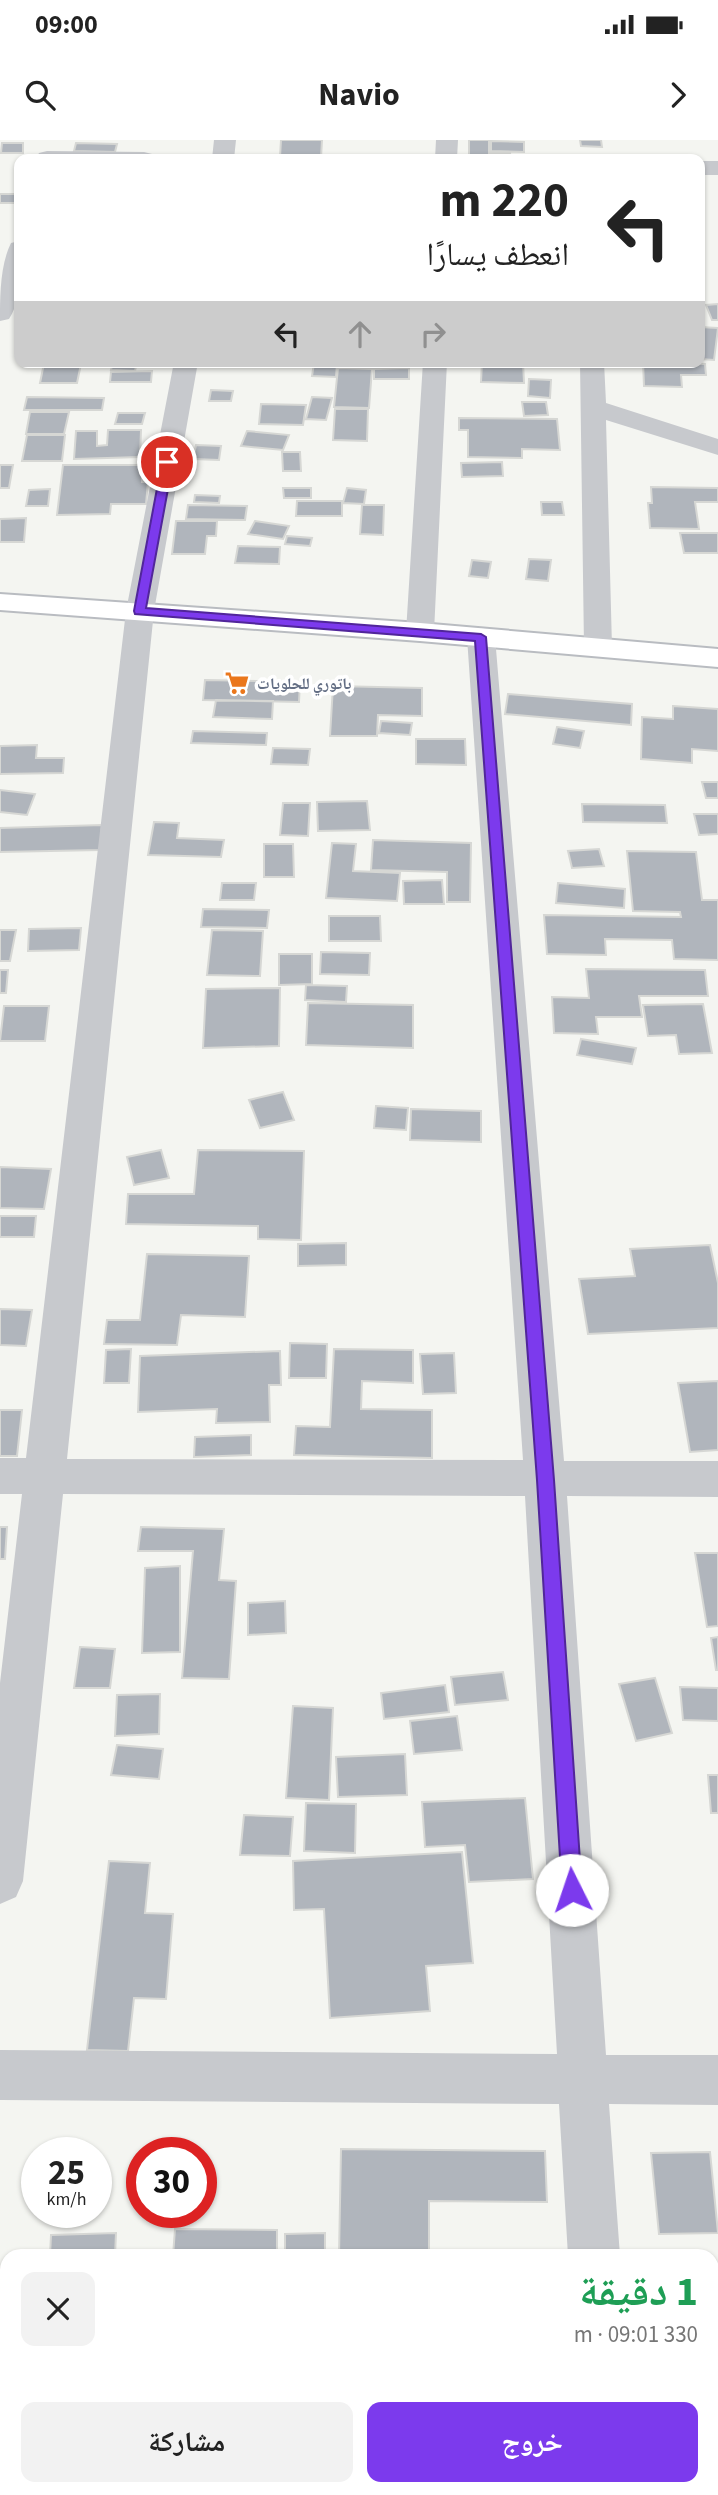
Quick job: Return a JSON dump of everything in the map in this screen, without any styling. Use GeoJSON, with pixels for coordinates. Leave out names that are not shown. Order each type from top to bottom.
{"type":"FeatureCollection","features":[{"type":"Feature","properties":{"kind":"street"},"geometry":{"type":"LineString","coordinates":[[49,152],[76,154]]}},
{"type":"Feature","properties":{"kind":"street"},"geometry":{"type":"LineString","coordinates":[[0,314],[11,262]]}},
{"type":"Feature","properties":{"kind":"street"},"geometry":{"type":"LineString","coordinates":[[0,1881],[139,611],[185,368]]}},
{"type":"Feature","properties":{"kind":"street"},"geometry":{"type":"LineString","coordinates":[[420,632],[435,368]]}},
{"type":"Feature","properties":{"kind":"street"},"geometry":{"type":"LineString","coordinates":[[592,368],[598,647]]}},
{"type":"Feature","properties":{"kind":"street"},"geometry":{"type":"LineString","coordinates":[[594,408],[718,447]]}},
{"type":"Feature","properties":{"kind":"street"},"geometry":{"type":"LineString","coordinates":[[0,602],[420,632],[718,658]]}},
{"type":"Feature","properties":{"kind":"street"},"geometry":{"type":"LineString","coordinates":[[481,637],[545,1480],[594,2249]]}},
{"type":"Feature","properties":{"kind":"street"},"geometry":{"type":"LineString","coordinates":[[0,1476],[718,1479]]}},
{"type":"Feature","properties":{"kind":"street"},"geometry":{"type":"LineString","coordinates":[[0,2075],[718,2080]]}},
{"type":"Feature","properties":{"kind":"building"},"geometry":{"type":"Polygon","coordinates":[[[281,140],[322,140],[321,154],[280,154],[281,140]]]}},
{"type":"Feature","properties":{"kind":"building"},"geometry":{"type":"Polygon","coordinates":[[[469,140],[489,140],[489,153],[510,154],[469,154],[469,140]]]}},
{"type":"Feature","properties":{"kind":"building"},"geometry":{"type":"Polygon","coordinates":[[[580,140],[601,140],[602,147],[581,146],[580,140]]]}},
{"type":"Feature","properties":{"kind":"building"},"geometry":{"type":"Polygon","coordinates":[[[491,141],[524,142],[524,152],[491,151],[491,141]]]}},
{"type":"Feature","properties":{"kind":"building"},"geometry":{"type":"Polygon","coordinates":[[[2,143],[23,143],[23,153],[1,153],[2,143]]]}},
{"type":"Feature","properties":{"kind":"building"},"geometry":{"type":"Polygon","coordinates":[[[76,143],[117,144],[115,152],[74,151],[76,143]]]}},
{"type":"Feature","properties":{"kind":"building"},"geometry":{"type":"Polygon","coordinates":[[[0,194],[14,194],[14,203],[0,203],[0,194]]]}},
{"type":"Feature","properties":{"kind":"building"},"geometry":{"type":"Polygon","coordinates":[[[718,304],[718,320],[712,320],[706,305],[718,304]]]}},
{"type":"Feature","properties":{"kind":"building"},"geometry":{"type":"Polygon","coordinates":[[[705,327],[718,328],[714,360],[705,359],[705,327]]]}},
{"type":"Feature","properties":{"kind":"building"},"geometry":{"type":"Polygon","coordinates":[[[705,364],[706,375],[681,375],[682,387],[644,386],[643,368],[705,368],[705,364]]]}},
{"type":"Feature","properties":{"kind":"building"},"geometry":{"type":"Polygon","coordinates":[[[43,368],[80,368],[77,383],[40,383],[43,368]]]}},
{"type":"Feature","properties":{"kind":"building"},"geometry":{"type":"Polygon","coordinates":[[[112,368],[136,368],[135,371],[112,368]]]}},
{"type":"Feature","properties":{"kind":"building"},"geometry":{"type":"Polygon","coordinates":[[[313,368],[337,368],[336,377],[312,376],[313,368]]]}},
{"type":"Feature","properties":{"kind":"building"},"geometry":{"type":"Polygon","coordinates":[[[338,368],[372,369],[369,408],[334,407],[338,368]]]}},
{"type":"Feature","properties":{"kind":"building"},"geometry":{"type":"Polygon","coordinates":[[[409,368],[409,379],[374,379],[374,369],[409,368]]]}},
{"type":"Feature","properties":{"kind":"building"},"geometry":{"type":"Polygon","coordinates":[[[482,368],[523,368],[524,383],[481,382],[482,368]]]}},
{"type":"Feature","properties":{"kind":"building"},"geometry":{"type":"Polygon","coordinates":[[[152,371],[151,382],[110,382],[111,372],[152,371]]]}},
{"type":"Feature","properties":{"kind":"building"},"geometry":{"type":"Polygon","coordinates":[[[529,379],[551,380],[550,398],[528,396],[529,379]]]}},
{"type":"Feature","properties":{"kind":"building"},"geometry":{"type":"Polygon","coordinates":[[[211,390],[233,391],[231,401],[209,401],[211,390]]]}},
{"type":"Feature","properties":{"kind":"building"},"geometry":{"type":"Polygon","coordinates":[[[27,397],[104,398],[102,410],[24,410],[27,397]]]}},
{"type":"Feature","properties":{"kind":"building"},"geometry":{"type":"Polygon","coordinates":[[[312,397],[332,398],[326,420],[306,419],[312,397]]]}},
{"type":"Feature","properties":{"kind":"building"},"geometry":{"type":"Polygon","coordinates":[[[522,402],[546,402],[548,415],[524,416],[522,402]]]}},
{"type":"Feature","properties":{"kind":"building"},"geometry":{"type":"Polygon","coordinates":[[[261,404],[306,405],[303,425],[259,424],[261,404]]]}},
{"type":"Feature","properties":{"kind":"building"},"geometry":{"type":"Polygon","coordinates":[[[335,409],[368,409],[367,441],[333,440],[335,409]]]}},
{"type":"Feature","properties":{"kind":"building"},"geometry":{"type":"Polygon","coordinates":[[[30,412],[69,412],[64,434],[26,434],[30,412]]]}},
{"type":"Feature","properties":{"kind":"building"},"geometry":{"type":"Polygon","coordinates":[[[118,413],[145,413],[142,424],[115,424],[118,413]]]}},
{"type":"Feature","properties":{"kind":"building"},"geometry":{"type":"Polygon","coordinates":[[[459,418],[557,419],[560,450],[522,449],[522,458],[468,457],[468,430],[459,430],[459,418]]]}},
{"type":"Feature","properties":{"kind":"building"},"geometry":{"type":"Polygon","coordinates":[[[108,430],[141,430],[140,457],[74,459],[76,431],[97,431],[97,446],[107,445],[108,430]]]}},
{"type":"Feature","properties":{"kind":"building"},"geometry":{"type":"Polygon","coordinates":[[[247,431],[289,435],[283,450],[241,446],[247,431]]]}},
{"type":"Feature","properties":{"kind":"building"},"geometry":{"type":"Polygon","coordinates":[[[27,435],[65,435],[62,461],[22,461],[27,435]]]}},
{"type":"Feature","properties":{"kind":"building"},"geometry":{"type":"Polygon","coordinates":[[[196,445],[221,446],[219,460],[193,459],[196,445]]]}},
{"type":"Feature","properties":{"kind":"building"},"geometry":{"type":"Polygon","coordinates":[[[282,452],[300,452],[301,471],[283,471],[282,452]]]}},
{"type":"Feature","properties":{"kind":"building"},"geometry":{"type":"Polygon","coordinates":[[[502,462],[503,476],[462,477],[461,463],[502,462]]]}},
{"type":"Feature","properties":{"kind":"building"},"geometry":{"type":"Polygon","coordinates":[[[0,465],[13,465],[9,488],[0,488],[0,465]]]}},
{"type":"Feature","properties":{"kind":"building"},"geometry":{"type":"Polygon","coordinates":[[[63,465],[143,465],[142,482],[148,482],[146,504],[111,504],[110,514],[57,515],[63,465]]]}},
{"type":"Feature","properties":{"kind":"building"},"geometry":{"type":"Polygon","coordinates":[[[651,487],[718,488],[718,502],[695,502],[699,529],[650,528],[648,503],[652,503],[651,487]]]}},
{"type":"Feature","properties":{"kind":"building"},"geometry":{"type":"Polygon","coordinates":[[[283,488],[311,488],[311,498],[284,498],[283,488]]]}},
{"type":"Feature","properties":{"kind":"building"},"geometry":{"type":"Polygon","coordinates":[[[347,488],[366,490],[364,504],[343,503],[347,488]]]}},
{"type":"Feature","properties":{"kind":"building"},"geometry":{"type":"Polygon","coordinates":[[[50,489],[48,506],[26,506],[29,490],[50,489]]]}},
{"type":"Feature","properties":{"kind":"building"},"geometry":{"type":"Polygon","coordinates":[[[195,495],[220,496],[219,503],[194,502],[195,495]]]}},
{"type":"Feature","properties":{"kind":"building"},"geometry":{"type":"Polygon","coordinates":[[[297,501],[342,501],[342,516],[296,516],[297,501]]]}},
{"type":"Feature","properties":{"kind":"building"},"geometry":{"type":"Polygon","coordinates":[[[541,502],[562,502],[564,515],[542,515],[541,502]]]}},
{"type":"Feature","properties":{"kind":"building"},"geometry":{"type":"Polygon","coordinates":[[[188,505],[247,506],[245,520],[186,519],[188,505]]]}},
{"type":"Feature","properties":{"kind":"building"},"geometry":{"type":"Polygon","coordinates":[[[362,505],[384,505],[383,535],[360,534],[362,505]]]}},
{"type":"Feature","properties":{"kind":"building"},"geometry":{"type":"Polygon","coordinates":[[[26,518],[24,542],[0,542],[0,519],[26,518]]]}},
{"type":"Feature","properties":{"kind":"building"},"geometry":{"type":"Polygon","coordinates":[[[176,521],[217,521],[216,536],[207,536],[205,554],[172,554],[176,521]]]}},
{"type":"Feature","properties":{"kind":"building"},"geometry":{"type":"Polygon","coordinates":[[[255,521],[289,526],[283,539],[248,534],[255,521]]]}},
{"type":"Feature","properties":{"kind":"building"},"geometry":{"type":"Polygon","coordinates":[[[680,533],[718,533],[718,553],[684,553],[680,533]]]}},
{"type":"Feature","properties":{"kind":"building"},"geometry":{"type":"Polygon","coordinates":[[[287,536],[312,538],[310,546],[285,544],[287,536]]]}},
{"type":"Feature","properties":{"kind":"building"},"geometry":{"type":"Polygon","coordinates":[[[238,546],[280,547],[279,564],[235,563],[238,546]]]}},
{"type":"Feature","properties":{"kind":"building"},"geometry":{"type":"Polygon","coordinates":[[[529,559],[551,560],[548,581],[526,579],[529,559]]]}},
{"type":"Feature","properties":{"kind":"building"},"geometry":{"type":"Polygon","coordinates":[[[472,560],[491,562],[488,578],[469,576],[472,560]]]}},
{"type":"Feature","properties":{"kind":"building"},"geometry":{"type":"Polygon","coordinates":[[[205,680],[300,682],[299,702],[203,700],[205,680]]]}},
{"type":"Feature","properties":{"kind":"building"},"geometry":{"type":"Polygon","coordinates":[[[333,686],[422,688],[422,716],[378,715],[377,736],[330,736],[333,686]]]}},
{"type":"Feature","properties":{"kind":"building"},"geometry":{"type":"Polygon","coordinates":[[[508,694],[632,704],[631,725],[505,714],[508,694]]]}},
{"type":"Feature","properties":{"kind":"building"},"geometry":{"type":"Polygon","coordinates":[[[216,700],[273,701],[272,719],[213,717],[216,700]]]}},
{"type":"Feature","properties":{"kind":"building"},"geometry":{"type":"Polygon","coordinates":[[[673,706],[718,709],[718,751],[692,749],[692,763],[641,759],[642,717],[673,719],[673,706]]]}},
{"type":"Feature","properties":{"kind":"building"},"geometry":{"type":"Polygon","coordinates":[[[381,721],[412,723],[410,735],[379,733],[381,721]]]}},
{"type":"Feature","properties":{"kind":"building"},"geometry":{"type":"Polygon","coordinates":[[[557,727],[584,731],[580,748],[553,744],[557,727]]]}},
{"type":"Feature","properties":{"kind":"building"},"geometry":{"type":"Polygon","coordinates":[[[193,731],[267,733],[266,745],[191,743],[193,731]]]}},
{"type":"Feature","properties":{"kind":"building"},"geometry":{"type":"Polygon","coordinates":[[[416,739],[465,739],[466,765],[416,764],[416,739]]]}},
{"type":"Feature","properties":{"kind":"building"},"geometry":{"type":"Polygon","coordinates":[[[37,745],[36,758],[64,758],[63,773],[0,774],[0,746],[37,745]]]}},
{"type":"Feature","properties":{"kind":"building"},"geometry":{"type":"Polygon","coordinates":[[[273,748],[310,749],[308,765],[271,764],[273,748]]]}},
{"type":"Feature","properties":{"kind":"building"},"geometry":{"type":"Polygon","coordinates":[[[702,782],[718,782],[718,798],[706,798],[702,782]]]}},
{"type":"Feature","properties":{"kind":"building"},"geometry":{"type":"Polygon","coordinates":[[[0,790],[35,794],[27,815],[0,812],[0,790]]]}},
{"type":"Feature","properties":{"kind":"building"},"geometry":{"type":"Polygon","coordinates":[[[367,801],[370,830],[318,831],[317,802],[367,801]]]}},
{"type":"Feature","properties":{"kind":"building"},"geometry":{"type":"Polygon","coordinates":[[[283,803],[310,803],[308,836],[280,835],[283,803]]]}},
{"type":"Feature","properties":{"kind":"building"},"geometry":{"type":"Polygon","coordinates":[[[582,804],[665,805],[667,823],[583,822],[582,804]]]}},
{"type":"Feature","properties":{"kind":"building"},"geometry":{"type":"Polygon","coordinates":[[[694,814],[718,814],[718,834],[699,835],[694,814]]]}},
{"type":"Feature","properties":{"kind":"building"},"geometry":{"type":"Polygon","coordinates":[[[154,822],[179,823],[177,838],[224,840],[221,857],[148,855],[154,822]]]}},
{"type":"Feature","properties":{"kind":"building"},"geometry":{"type":"Polygon","coordinates":[[[102,825],[100,850],[0,852],[0,828],[102,825]]]}},
{"type":"Feature","properties":{"kind":"building"},"geometry":{"type":"Polygon","coordinates":[[[373,840],[471,843],[470,902],[447,902],[447,872],[371,870],[373,840]]]}},
{"type":"Feature","properties":{"kind":"building"},"geometry":{"type":"Polygon","coordinates":[[[332,843],[356,844],[353,871],[400,873],[397,901],[326,898],[332,843]]]}},
{"type":"Feature","properties":{"kind":"building"},"geometry":{"type":"Polygon","coordinates":[[[264,844],[293,844],[294,877],[264,877],[264,844]]]}},
{"type":"Feature","properties":{"kind":"building"},"geometry":{"type":"Polygon","coordinates":[[[599,849],[604,866],[572,868],[568,851],[599,849]]]}},
{"type":"Feature","properties":{"kind":"building"},"geometry":{"type":"Polygon","coordinates":[[[627,851],[696,852],[702,900],[718,900],[718,960],[674,959],[672,940],[605,939],[606,955],[547,954],[544,915],[681,917],[680,912],[633,911],[627,851]]]}},
{"type":"Feature","properties":{"kind":"building"},"geometry":{"type":"Polygon","coordinates":[[[442,880],[444,904],[404,904],[403,881],[442,880]]]}},
{"type":"Feature","properties":{"kind":"building"},"geometry":{"type":"Polygon","coordinates":[[[222,883],[256,883],[254,900],[220,900],[222,883]]]}},
{"type":"Feature","properties":{"kind":"building"},"geometry":{"type":"Polygon","coordinates":[[[558,883],[625,889],[624,908],[556,903],[558,883]]]}},
{"type":"Feature","properties":{"kind":"building"},"geometry":{"type":"Polygon","coordinates":[[[203,909],[269,910],[267,928],[201,927],[203,909]]]}},
{"type":"Feature","properties":{"kind":"building"},"geometry":{"type":"Polygon","coordinates":[[[329,916],[380,916],[381,941],[329,941],[329,916]]]}},
{"type":"Feature","properties":{"kind":"building"},"geometry":{"type":"Polygon","coordinates":[[[81,928],[79,950],[28,951],[29,929],[81,928]]]}},
{"type":"Feature","properties":{"kind":"building"},"geometry":{"type":"Polygon","coordinates":[[[0,930],[16,930],[10,961],[0,961],[0,930]]]}},
{"type":"Feature","properties":{"kind":"building"},"geometry":{"type":"Polygon","coordinates":[[[212,930],[263,931],[260,976],[207,975],[212,930]]]}},
{"type":"Feature","properties":{"kind":"building"},"geometry":{"type":"Polygon","coordinates":[[[321,952],[370,953],[369,975],[320,974],[321,952]]]}},
{"type":"Feature","properties":{"kind":"building"},"geometry":{"type":"Polygon","coordinates":[[[279,954],[312,954],[312,984],[279,985],[279,954]]]}},
{"type":"Feature","properties":{"kind":"building"},"geometry":{"type":"Polygon","coordinates":[[[586,969],[705,970],[708,996],[639,996],[642,1017],[596,1017],[598,1034],[554,1033],[552,997],[589,998],[586,969]]]}},
{"type":"Feature","properties":{"kind":"building"},"geometry":{"type":"Polygon","coordinates":[[[0,970],[8,970],[6,993],[0,993],[0,970]]]}},
{"type":"Feature","properties":{"kind":"building"},"geometry":{"type":"Polygon","coordinates":[[[306,985],[347,986],[346,1002],[305,1000],[306,985]]]}},
{"type":"Feature","properties":{"kind":"building"},"geometry":{"type":"Polygon","coordinates":[[[280,988],[279,1046],[203,1048],[206,989],[280,988]]]}},
{"type":"Feature","properties":{"kind":"building"},"geometry":{"type":"Polygon","coordinates":[[[308,1003],[413,1005],[413,1048],[306,1045],[308,1003]]]}},
{"type":"Feature","properties":{"kind":"building"},"geometry":{"type":"Polygon","coordinates":[[[703,1004],[712,1053],[679,1054],[676,1035],[648,1036],[643,1005],[703,1004]]]}},
{"type":"Feature","properties":{"kind":"building"},"geometry":{"type":"Polygon","coordinates":[[[4,1006],[49,1006],[45,1041],[0,1041],[4,1006]]]}},
{"type":"Feature","properties":{"kind":"building"},"geometry":{"type":"Polygon","coordinates":[[[581,1039],[636,1048],[632,1064],[577,1055],[581,1039]]]}},
{"type":"Feature","properties":{"kind":"building"},"geometry":{"type":"Polygon","coordinates":[[[283,1092],[294,1120],[260,1128],[249,1100],[283,1092]]]}},
{"type":"Feature","properties":{"kind":"building"},"geometry":{"type":"Polygon","coordinates":[[[376,1106],[408,1108],[406,1130],[374,1128],[376,1106]]]}},
{"type":"Feature","properties":{"kind":"building"},"geometry":{"type":"Polygon","coordinates":[[[411,1109],[481,1111],[481,1142],[410,1140],[411,1109]]]}},
{"type":"Feature","properties":{"kind":"building"},"geometry":{"type":"Polygon","coordinates":[[[161,1150],[169,1178],[134,1185],[127,1157],[161,1150]]]}},
{"type":"Feature","properties":{"kind":"building"},"geometry":{"type":"Polygon","coordinates":[[[198,1150],[304,1151],[301,1240],[258,1239],[258,1226],[126,1224],[128,1194],[194,1194],[198,1150]]]}},
{"type":"Feature","properties":{"kind":"building"},"geometry":{"type":"Polygon","coordinates":[[[0,1167],[51,1169],[44,1209],[0,1208],[0,1167]]]}},
{"type":"Feature","properties":{"kind":"building"},"geometry":{"type":"Polygon","coordinates":[[[0,1216],[36,1216],[34,1237],[0,1237],[0,1216]]]}},
{"type":"Feature","properties":{"kind":"building"},"geometry":{"type":"Polygon","coordinates":[[[346,1243],[346,1265],[298,1266],[298,1244],[346,1243]]]}},
{"type":"Feature","properties":{"kind":"building"},"geometry":{"type":"Polygon","coordinates":[[[710,1245],[718,1283],[718,1328],[588,1334],[579,1279],[635,1276],[630,1249],[710,1245]]]}},
{"type":"Feature","properties":{"kind":"building"},"geometry":{"type":"Polygon","coordinates":[[[147,1254],[249,1256],[245,1317],[181,1315],[177,1345],[104,1344],[107,1320],[140,1320],[147,1254]]]}},
{"type":"Feature","properties":{"kind":"building"},"geometry":{"type":"Polygon","coordinates":[[[0,1309],[32,1310],[26,1346],[0,1345],[0,1309]]]}},
{"type":"Feature","properties":{"kind":"building"},"geometry":{"type":"Polygon","coordinates":[[[290,1343],[327,1344],[326,1378],[289,1378],[290,1343]]]}},
{"type":"Feature","properties":{"kind":"building"},"geometry":{"type":"Polygon","coordinates":[[[131,1349],[129,1383],[104,1383],[106,1350],[131,1349]]]}},
{"type":"Feature","properties":{"kind":"building"},"geometry":{"type":"Polygon","coordinates":[[[334,1349],[413,1350],[413,1383],[362,1381],[361,1409],[432,1410],[432,1458],[294,1455],[296,1426],[330,1427],[334,1349]]]}},
{"type":"Feature","properties":{"kind":"building"},"geometry":{"type":"Polygon","coordinates":[[[280,1351],[281,1385],[269,1385],[270,1422],[216,1423],[217,1409],[138,1412],[140,1356],[280,1351]]]}},
{"type":"Feature","properties":{"kind":"building"},"geometry":{"type":"Polygon","coordinates":[[[454,1353],[456,1393],[423,1394],[420,1354],[454,1353]]]}},
{"type":"Feature","properties":{"kind":"building"},"geometry":{"type":"Polygon","coordinates":[[[718,1381],[718,1450],[690,1452],[678,1383],[718,1381]]]}},
{"type":"Feature","properties":{"kind":"building"},"geometry":{"type":"Polygon","coordinates":[[[0,1410],[22,1410],[17,1456],[0,1456],[0,1410]]]}},
{"type":"Feature","properties":{"kind":"building"},"geometry":{"type":"Polygon","coordinates":[[[251,1435],[251,1455],[194,1457],[195,1437],[251,1435]]]}},
{"type":"Feature","properties":{"kind":"building"},"geometry":{"type":"Polygon","coordinates":[[[0,1527],[7,1527],[5,1559],[0,1559],[0,1527]]]}},
{"type":"Feature","properties":{"kind":"building"},"geometry":{"type":"Polygon","coordinates":[[[141,1527],[224,1529],[219,1580],[236,1581],[229,1679],[182,1678],[193,1551],[138,1551],[141,1527]]]}},
{"type":"Feature","properties":{"kind":"building"},"geometry":{"type":"Polygon","coordinates":[[[695,1553],[718,1553],[718,1626],[707,1627],[695,1553]]]}},
{"type":"Feature","properties":{"kind":"building"},"geometry":{"type":"Polygon","coordinates":[[[180,1566],[180,1652],[142,1653],[145,1568],[180,1566]]]}},
{"type":"Feature","properties":{"kind":"building"},"geometry":{"type":"Polygon","coordinates":[[[285,1601],[286,1633],[248,1635],[248,1603],[285,1601]]]}},
{"type":"Feature","properties":{"kind":"building"},"geometry":{"type":"Polygon","coordinates":[[[718,1637],[718,1670],[716,1670],[711,1638],[718,1637]]]}},
{"type":"Feature","properties":{"kind":"building"},"geometry":{"type":"Polygon","coordinates":[[[80,1647],[115,1649],[110,1688],[74,1688],[80,1647]]]}},
{"type":"Feature","properties":{"kind":"building"},"geometry":{"type":"Polygon","coordinates":[[[503,1672],[508,1700],[455,1705],[451,1677],[503,1672]]]}},
{"type":"Feature","properties":{"kind":"building"},"geometry":{"type":"Polygon","coordinates":[[[655,1678],[672,1733],[636,1741],[619,1684],[655,1678]]]}},
{"type":"Feature","properties":{"kind":"building"},"geometry":{"type":"Polygon","coordinates":[[[445,1685],[449,1712],[384,1719],[381,1693],[445,1685]]]}},
{"type":"Feature","properties":{"kind":"building"},"geometry":{"type":"Polygon","coordinates":[[[680,1687],[718,1688],[718,1721],[683,1720],[680,1687]]]}},
{"type":"Feature","properties":{"kind":"building"},"geometry":{"type":"Polygon","coordinates":[[[160,1694],[159,1734],[115,1736],[117,1695],[160,1694]]]}},
{"type":"Feature","properties":{"kind":"building"},"geometry":{"type":"Polygon","coordinates":[[[293,1706],[333,1708],[329,1800],[286,1798],[293,1706]]]}},
{"type":"Feature","properties":{"kind":"building"},"geometry":{"type":"Polygon","coordinates":[[[457,1716],[462,1750],[414,1754],[410,1721],[457,1716]]]}},
{"type":"Feature","properties":{"kind":"building"},"geometry":{"type":"Polygon","coordinates":[[[117,1745],[163,1749],[159,1779],[111,1775],[117,1745]]]}},
{"type":"Feature","properties":{"kind":"building"},"geometry":{"type":"Polygon","coordinates":[[[405,1754],[407,1795],[338,1797],[336,1757],[405,1754]]]}},
{"type":"Feature","properties":{"kind":"building"},"geometry":{"type":"Polygon","coordinates":[[[708,1775],[718,1775],[718,1813],[711,1813],[708,1775]]]}},
{"type":"Feature","properties":{"kind":"building"},"geometry":{"type":"Polygon","coordinates":[[[525,1798],[533,1879],[469,1882],[465,1845],[425,1847],[422,1802],[525,1798]]]}},
{"type":"Feature","properties":{"kind":"building"},"geometry":{"type":"Polygon","coordinates":[[[306,1803],[356,1804],[355,1853],[304,1851],[306,1803]]]}},
{"type":"Feature","properties":{"kind":"building"},"geometry":{"type":"Polygon","coordinates":[[[244,1815],[293,1817],[290,1856],[240,1855],[244,1815]]]}},
{"type":"Feature","properties":{"kind":"building"},"geometry":{"type":"Polygon","coordinates":[[[462,1852],[473,1963],[426,1966],[430,2011],[330,2018],[324,1909],[294,1910],[293,1861],[462,1852]]]}},
{"type":"Feature","properties":{"kind":"building"},"geometry":{"type":"Polygon","coordinates":[[[109,1861],[150,1863],[145,1913],[173,1914],[166,1999],[134,1998],[128,2051],[87,2050],[109,1861]]]}},
{"type":"Feature","properties":{"kind":"building"},"geometry":{"type":"Polygon","coordinates":[[[341,2149],[545,2151],[547,2202],[429,2201],[429,2249],[339,2249],[341,2149]]]}},
{"type":"Feature","properties":{"kind":"building"},"geometry":{"type":"Polygon","coordinates":[[[710,2152],[718,2233],[659,2234],[651,2153],[710,2152]]]}},
{"type":"Feature","properties":{"kind":"building"},"geometry":{"type":"Polygon","coordinates":[[[175,2229],[277,2230],[277,2249],[174,2249],[175,2229]]]}},
{"type":"Feature","properties":{"kind":"building"},"geometry":{"type":"Polygon","coordinates":[[[116,2233],[115,2249],[50,2249],[51,2235],[116,2233]]]}},
{"type":"Feature","properties":{"kind":"building"},"geometry":{"type":"Polygon","coordinates":[[[325,2233],[325,2249],[285,2249],[285,2234],[325,2233]]]}},
{"type":"Feature","properties":{"kind":"place","name":"باتوري للحلويات"},"geometry":{"type":"Point","coordinates":[237,683]}},
{"type":"Feature","properties":{"kind":"route"},"geometry":{"type":"LineString","coordinates":[[167,462],[139,611],[481,637],[545,1480],[572,1890]]}}]}
